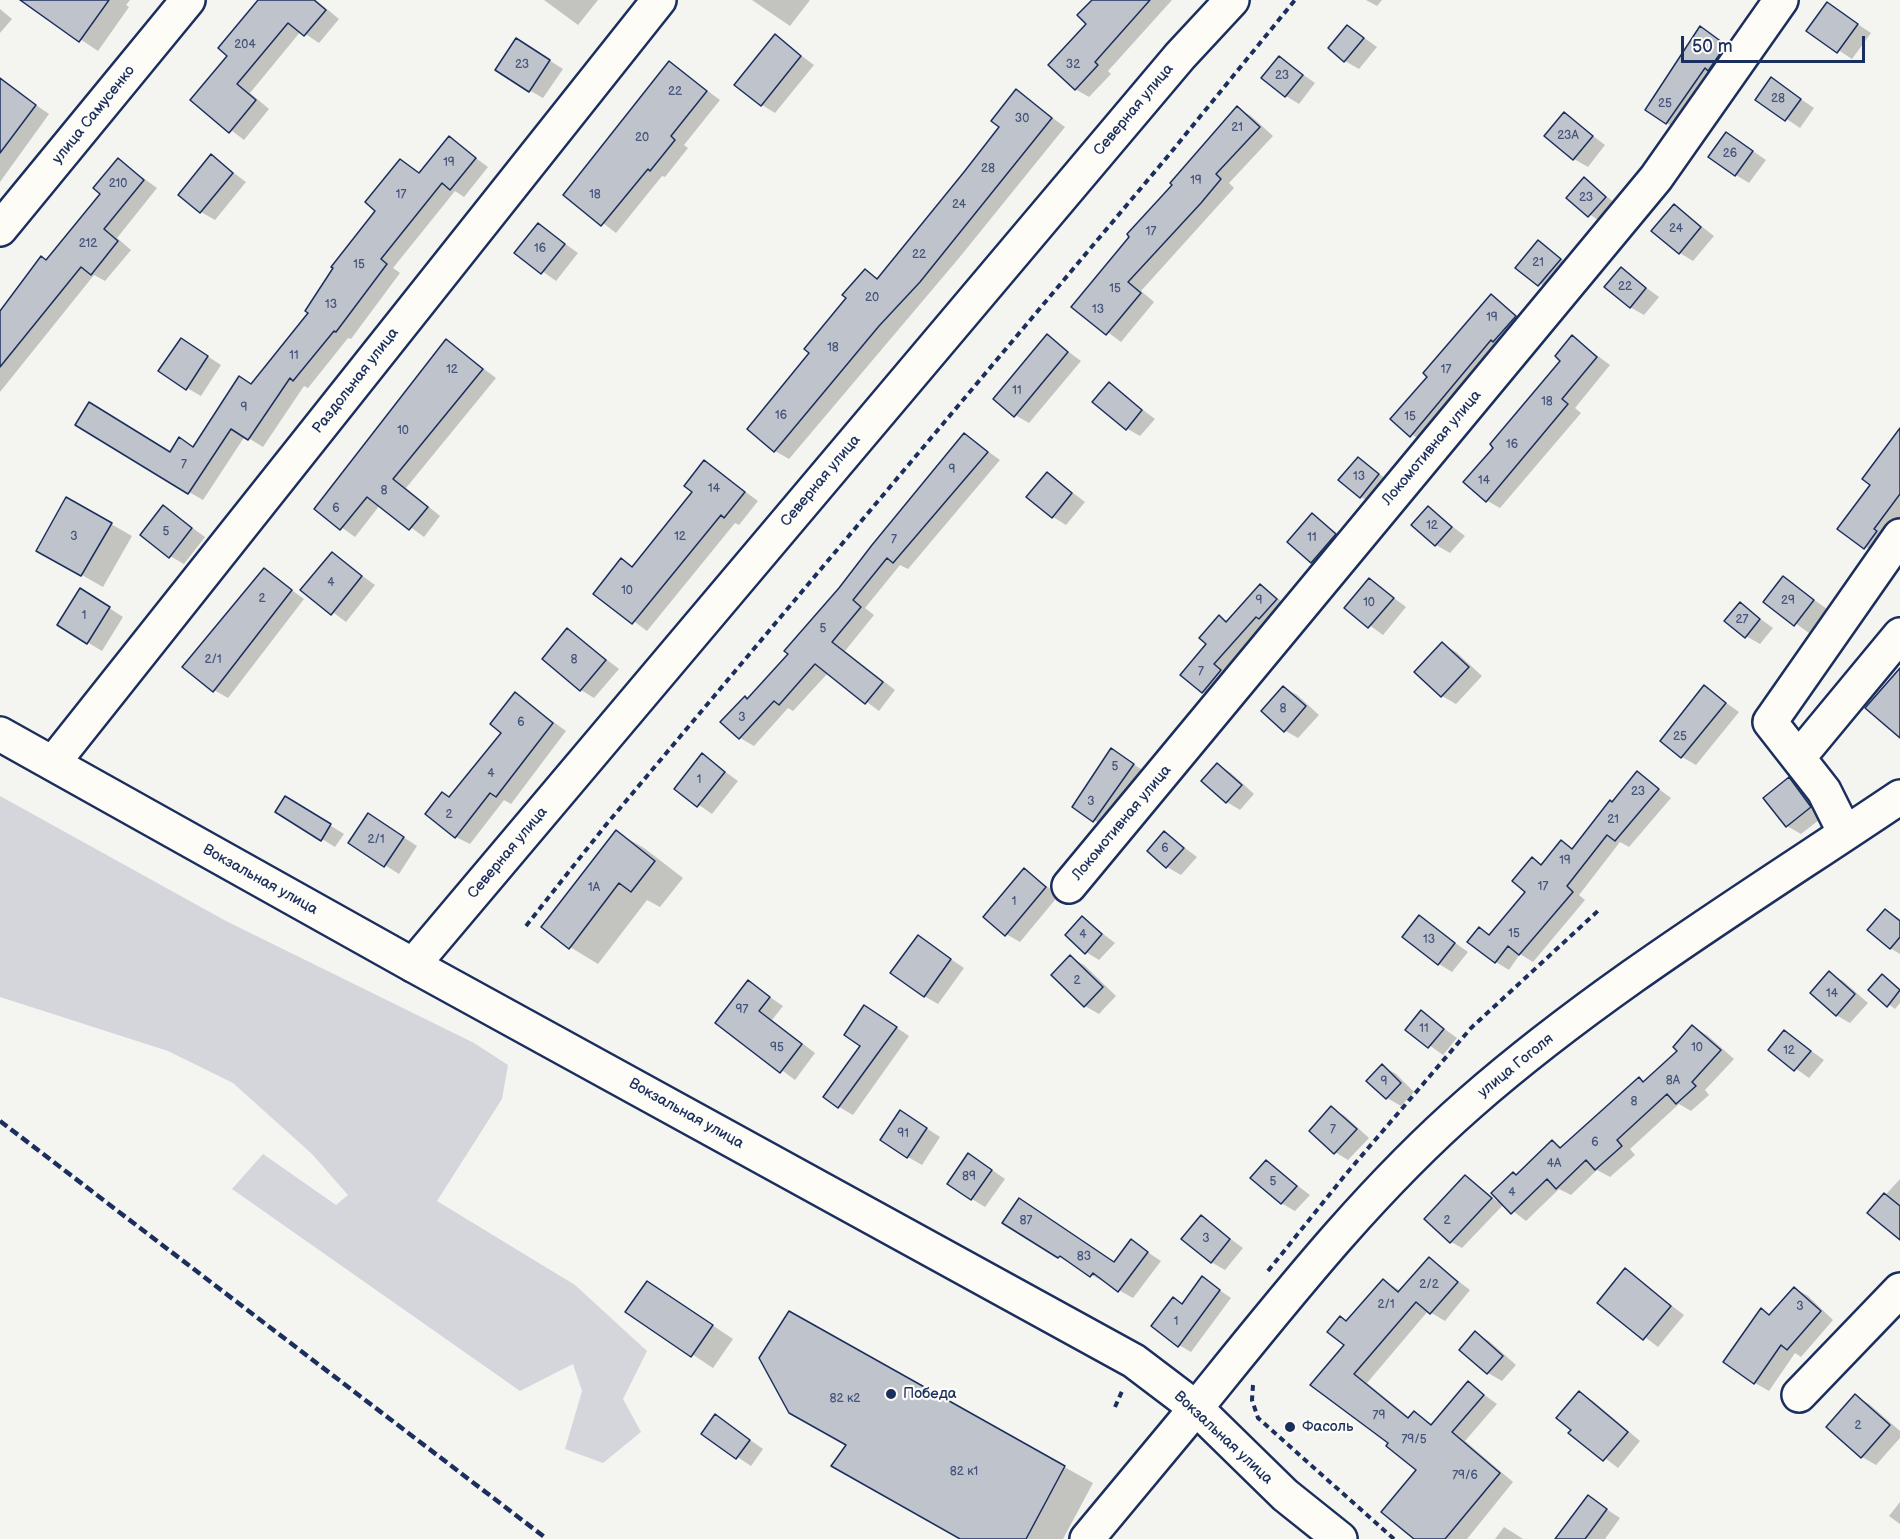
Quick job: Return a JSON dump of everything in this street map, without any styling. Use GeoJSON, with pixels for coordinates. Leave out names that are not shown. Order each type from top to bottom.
{"type":"FeatureCollection","features":[{"type":"Feature","properties":{"kind":"street","name":"улица Самусенко"},"geometry":{"type":"LineString","coordinates":[[0,229],[188,0]]}},
{"type":"Feature","properties":{"kind":"street","name":"Раздольная улица"},"geometry":{"type":"LineString","coordinates":[[53,763],[659,0]]}},
{"type":"Feature","properties":{"kind":"street","name":"Северная улица"},"geometry":{"type":"LineString","coordinates":[[412,965],[1172,65],[1232,0]]}},
{"type":"Feature","properties":{"kind":"street","name":"Локомотивная улица"},"geometry":{"type":"LineString","coordinates":[[1069,886],[1656,178],[1781,0]]}},
{"type":"Feature","properties":{"kind":"street"},"geometry":{"type":"LineString","coordinates":[[1845,833],[1824,791],[1770,722],[1900,536]]}},
{"type":"Feature","properties":{"kind":"street"},"geometry":{"type":"LineString","coordinates":[[1799,757],[1900,635]]}},
{"type":"Feature","properties":{"kind":"street","name":"Вокзальная улица"},"geometry":{"type":"LineString","coordinates":[[0,734],[412,965],[1134,1361],[1196,1408],[1284,1495],[1340,1539]]}},
{"type":"Feature","properties":{"kind":"street","name":"улица Гоголя"},"geometry":{"type":"LineString","coordinates":[[1087,1539],[1368,1200],[1468,1104],[1532,1051],[1610,994],[1900,796]]}},
{"type":"Feature","properties":{"kind":"street"},"geometry":{"type":"LineString","coordinates":[[1798,1395],[1900,1290]]}},
{"type":"Feature","properties":{"kind":"path"},"geometry":{"type":"LineString","coordinates":[[526,926],[605,826],[1168,156],[1295,0]]}},
{"type":"Feature","properties":{"kind":"path"},"geometry":{"type":"LineString","coordinates":[[1263,1276],[1346,1174],[1471,1028],[1600,909]]}},
{"type":"Feature","properties":{"kind":"path"},"geometry":{"type":"LineString","coordinates":[[1115,1407],[1134,1361]]}},
{"type":"Feature","properties":{"kind":"path"},"geometry":{"type":"LineString","coordinates":[[1253,1378],[1252,1400],[1258,1418],[1394,1539]]}},
{"type":"Feature","properties":{"kind":"shaded area"},"geometry":{"type":"Polygon","coordinates":[[[0,796],[226,921],[474,1043],[508,1065],[502,1099],[437,1201],[575,1285],[647,1351],[623,1399],[641,1432],[603,1463],[565,1449],[582,1391],[573,1364],[520,1391],[232,1189],[263,1154],[336,1205],[348,1195],[312,1154],[233,1083],[168,1051],[0,997],[0,796]]]}},
{"type":"Feature","properties":{"kind":"building"},"geometry":{"type":"Polygon","coordinates":[[[20,0],[109,0],[79,42],[20,0]]]}},
{"type":"Feature","properties":{"kind":"building"},"geometry":{"type":"Polygon","coordinates":[[[258,0],[314,0],[326,10],[304,36],[288,23],[237,84],[256,100],[229,133],[190,100],[227,56],[218,48],[258,0]]]}},
{"type":"Feature","properties":{"kind":"building"},"geometry":{"type":"Polygon","coordinates":[[[1092,0],[1150,0],[1095,62],[1098,65],[1075,90],[1048,65],[1086,24],[1077,15],[1092,0]]]}},
{"type":"Feature","properties":{"kind":"building"},"geometry":{"type":"Polygon","coordinates":[[[1827,2],[1858,24],[1837,53],[1806,31],[1827,2]]]}},
{"type":"Feature","properties":{"kind":"building"},"geometry":{"type":"Polygon","coordinates":[[[1347,25],[1364,38],[1344,62],[1328,48],[1347,25]]]}},
{"type":"Feature","properties":{"kind":"building"},"geometry":{"type":"Polygon","coordinates":[[[1700,26],[1726,45],[1708,71],[1705,68],[1666,124],[1645,110],[1700,26]]]}},
{"type":"Feature","properties":{"kind":"building"},"geometry":{"type":"Polygon","coordinates":[[[775,34],[801,56],[761,106],[734,85],[775,34]]]}},
{"type":"Feature","properties":{"kind":"building"},"geometry":{"type":"Polygon","coordinates":[[[516,38],[550,60],[529,92],[495,70],[516,38]]]}},
{"type":"Feature","properties":{"kind":"building"},"geometry":{"type":"Polygon","coordinates":[[[1279,56],[1303,75],[1285,97],[1261,78],[1279,56]]]}},
{"type":"Feature","properties":{"kind":"building"},"geometry":{"type":"Polygon","coordinates":[[[669,61],[707,91],[671,136],[675,140],[601,226],[563,195],[669,61]]]}},
{"type":"Feature","properties":{"kind":"building"},"geometry":{"type":"Polygon","coordinates":[[[1771,77],[1801,99],[1785,121],[1755,100],[1771,77]]]}},
{"type":"Feature","properties":{"kind":"building"},"geometry":{"type":"Polygon","coordinates":[[[0,78],[36,105],[0,153],[0,78]]]}},
{"type":"Feature","properties":{"kind":"building"},"geometry":{"type":"Polygon","coordinates":[[[1016,89],[1052,118],[920,282],[879,326],[774,452],[747,429],[809,353],[804,349],[846,298],[842,295],[865,269],[877,279],[964,172],[999,127],[991,121],[1016,89]]]}},
{"type":"Feature","properties":{"kind":"building"},"geometry":{"type":"Polygon","coordinates":[[[1237,106],[1260,127],[1216,174],[1221,179],[1201,203],[1128,282],[1141,293],[1106,335],[1071,307],[1129,237],[1127,234],[1172,185],[1170,183],[1237,106]]]}},
{"type":"Feature","properties":{"kind":"building"},"geometry":{"type":"Polygon","coordinates":[[[1564,112],[1593,136],[1573,160],[1544,136],[1564,112]]]}},
{"type":"Feature","properties":{"kind":"building"},"geometry":{"type":"Polygon","coordinates":[[[1726,132],[1753,151],[1735,176],[1708,157],[1726,132]]]}},
{"type":"Feature","properties":{"kind":"building"},"geometry":{"type":"Polygon","coordinates":[[[449,136],[476,158],[450,190],[442,183],[381,259],[387,264],[336,332],[334,331],[293,381],[290,378],[248,440],[231,429],[188,494],[75,425],[89,402],[170,452],[179,437],[193,447],[239,376],[251,384],[308,313],[305,311],[333,268],[331,267],[375,211],[365,202],[400,159],[419,173],[449,136]]]}},
{"type":"Feature","properties":{"kind":"building"},"geometry":{"type":"Polygon","coordinates":[[[211,154],[233,173],[200,213],[178,195],[211,154]]]}},
{"type":"Feature","properties":{"kind":"building"},"geometry":{"type":"Polygon","coordinates":[[[118,158],[144,180],[104,229],[118,241],[91,275],[81,267],[0,367],[0,311],[41,256],[46,260],[100,194],[93,188],[118,158]]]}},
{"type":"Feature","properties":{"kind":"building"},"geometry":{"type":"Polygon","coordinates":[[[1584,177],[1606,197],[1588,217],[1566,198],[1584,177]]]}},
{"type":"Feature","properties":{"kind":"building"},"geometry":{"type":"Polygon","coordinates":[[[1674,204],[1701,227],[1679,254],[1651,231],[1674,204]]]}},
{"type":"Feature","properties":{"kind":"building"},"geometry":{"type":"Polygon","coordinates":[[[538,223],[565,244],[541,274],[514,253],[538,223]]]}},
{"type":"Feature","properties":{"kind":"building"},"geometry":{"type":"Polygon","coordinates":[[[1538,240],[1561,259],[1538,286],[1515,268],[1538,240]]]}},
{"type":"Feature","properties":{"kind":"building"},"geometry":{"type":"Polygon","coordinates":[[[1621,267],[1646,288],[1630,308],[1604,287],[1621,267]]]}},
{"type":"Feature","properties":{"kind":"building"},"geometry":{"type":"Polygon","coordinates":[[[1491,294],[1516,316],[1493,342],[1491,340],[1410,437],[1390,419],[1427,377],[1423,373],[1491,294]]]}},
{"type":"Feature","properties":{"kind":"building"},"geometry":{"type":"Polygon","coordinates":[[[1047,334],[1068,352],[1014,417],[993,399],[1047,334]]]}},
{"type":"Feature","properties":{"kind":"building"},"geometry":{"type":"Polygon","coordinates":[[[1572,335],[1597,357],[1562,399],[1568,404],[1486,502],[1463,482],[1493,448],[1490,444],[1560,361],[1555,356],[1572,335]]]}},
{"type":"Feature","properties":{"kind":"building"},"geometry":{"type":"Polygon","coordinates":[[[181,338],[208,356],[186,390],[158,371],[181,338]]]}},
{"type":"Feature","properties":{"kind":"building"},"geometry":{"type":"Polygon","coordinates":[[[446,339],[483,369],[393,479],[428,507],[409,530],[367,497],[340,530],[314,509],[446,339]]]}},
{"type":"Feature","properties":{"kind":"building"},"geometry":{"type":"Polygon","coordinates":[[[1109,382],[1142,410],[1126,430],[1092,402],[1109,382]]]}},
{"type":"Feature","properties":{"kind":"building"},"geometry":{"type":"Polygon","coordinates":[[[1900,428],[1900,494],[1874,529],[1877,531],[1864,549],[1837,529],[1870,485],[1862,479],[1900,428]]]}},
{"type":"Feature","properties":{"kind":"building"},"geometry":{"type":"Polygon","coordinates":[[[964,433],[988,452],[893,563],[887,558],[853,600],[861,607],[832,642],[883,682],[865,704],[815,664],[779,705],[774,701],[739,739],[720,722],[745,696],[747,699],[788,654],[784,651],[839,588],[964,433]]]}},
{"type":"Feature","properties":{"kind":"building"},"geometry":{"type":"Polygon","coordinates":[[[1358,457],[1379,474],[1360,498],[1338,480],[1358,457]]]}},
{"type":"Feature","properties":{"kind":"building"},"geometry":{"type":"Polygon","coordinates":[[[704,460],[745,492],[724,518],[721,515],[632,624],[593,594],[621,558],[632,567],[692,492],[684,486],[704,460]]]}},
{"type":"Feature","properties":{"kind":"building"},"geometry":{"type":"Polygon","coordinates":[[[1047,472],[1072,493],[1052,518],[1026,497],[1047,472]]]}},
{"type":"Feature","properties":{"kind":"building"},"geometry":{"type":"Polygon","coordinates":[[[66,497],[112,523],[81,576],[36,551],[66,497]]]}},
{"type":"Feature","properties":{"kind":"building"},"geometry":{"type":"Polygon","coordinates":[[[163,505],[192,528],[169,558],[140,535],[163,505]]]}},
{"type":"Feature","properties":{"kind":"building"},"geometry":{"type":"Polygon","coordinates":[[[1428,506],[1452,527],[1435,546],[1411,525],[1428,506]]]}},
{"type":"Feature","properties":{"kind":"building"},"geometry":{"type":"Polygon","coordinates":[[[1312,513],[1336,534],[1311,563],[1287,542],[1312,513]]]}},
{"type":"Feature","properties":{"kind":"building"},"geometry":{"type":"Polygon","coordinates":[[[332,552],[362,576],[331,615],[300,590],[332,552]]]}},
{"type":"Feature","properties":{"kind":"building"},"geometry":{"type":"Polygon","coordinates":[[[264,568],[292,590],[213,692],[182,667],[264,568]]]}},
{"type":"Feature","properties":{"kind":"building"},"geometry":{"type":"Polygon","coordinates":[[[1783,576],[1814,600],[1794,626],[1763,602],[1783,576]]]}},
{"type":"Feature","properties":{"kind":"building"},"geometry":{"type":"Polygon","coordinates":[[[1369,578],[1394,598],[1368,628],[1344,608],[1369,578]]]}},
{"type":"Feature","properties":{"kind":"building"},"geometry":{"type":"Polygon","coordinates":[[[1260,584],[1277,599],[1259,619],[1256,617],[1214,664],[1221,670],[1202,693],[1180,675],[1206,644],[1199,638],[1219,615],[1226,622],[1260,584]]]}},
{"type":"Feature","properties":{"kind":"building"},"geometry":{"type":"Polygon","coordinates":[[[80,588],[110,607],[87,644],[57,625],[80,588]]]}},
{"type":"Feature","properties":{"kind":"building"},"geometry":{"type":"Polygon","coordinates":[[[1740,602],[1760,619],[1745,638],[1724,621],[1740,602]]]}},
{"type":"Feature","properties":{"kind":"building"},"geometry":{"type":"Polygon","coordinates":[[[567,628],[606,660],[580,691],[542,659],[567,628]]]}},
{"type":"Feature","properties":{"kind":"building"},"geometry":{"type":"Polygon","coordinates":[[[1442,642],[1469,667],[1441,697],[1414,672],[1442,642]]]}},
{"type":"Feature","properties":{"kind":"building"},"geometry":{"type":"Polygon","coordinates":[[[1900,668],[1900,738],[1865,708],[1900,668]]]}},
{"type":"Feature","properties":{"kind":"building"},"geometry":{"type":"Polygon","coordinates":[[[1704,685],[1726,703],[1681,758],[1660,741],[1704,685]]]}},
{"type":"Feature","properties":{"kind":"building"},"geometry":{"type":"Polygon","coordinates":[[[1283,686],[1306,706],[1284,732],[1261,711],[1283,686]]]}},
{"type":"Feature","properties":{"kind":"building"},"geometry":{"type":"Polygon","coordinates":[[[515,692],[553,723],[496,797],[490,793],[455,838],[425,814],[442,792],[449,797],[501,733],[490,724],[515,692]]]}},
{"type":"Feature","properties":{"kind":"building"},"geometry":{"type":"Polygon","coordinates":[[[1111,748],[1134,764],[1093,822],[1072,807],[1111,748]]]}},
{"type":"Feature","properties":{"kind":"building"},"geometry":{"type":"Polygon","coordinates":[[[702,753],[725,772],[697,807],[674,789],[702,753]]]}},
{"type":"Feature","properties":{"kind":"building"},"geometry":{"type":"Polygon","coordinates":[[[1217,763],[1242,785],[1226,803],[1201,781],[1217,763]]]}},
{"type":"Feature","properties":{"kind":"building"},"geometry":{"type":"Polygon","coordinates":[[[1637,771],[1659,789],[1615,841],[1607,835],[1567,886],[1573,892],[1519,955],[1508,946],[1495,963],[1467,942],[1479,927],[1489,935],[1525,892],[1512,881],[1532,857],[1541,865],[1561,840],[1572,849],[1610,800],[1612,802],[1637,771]]]}},
{"type":"Feature","properties":{"kind":"building"},"geometry":{"type":"Polygon","coordinates":[[[1789,777],[1811,807],[1786,827],[1763,798],[1789,777]]]}},
{"type":"Feature","properties":{"kind":"building"},"geometry":{"type":"Polygon","coordinates":[[[285,796],[331,824],[321,841],[275,812],[285,796]]]}},
{"type":"Feature","properties":{"kind":"building"},"geometry":{"type":"Polygon","coordinates":[[[368,813],[404,837],[384,867],[348,843],[368,813]]]}},
{"type":"Feature","properties":{"kind":"building"},"geometry":{"type":"Polygon","coordinates":[[[616,830],[655,861],[631,892],[619,883],[569,949],[541,927],[616,830]]]}},
{"type":"Feature","properties":{"kind":"building"},"geometry":{"type":"Polygon","coordinates":[[[1164,831],[1184,848],[1166,868],[1147,851],[1164,831]]]}},
{"type":"Feature","properties":{"kind":"building"},"geometry":{"type":"Polygon","coordinates":[[[1024,868],[1046,887],[1005,936],[983,917],[1024,868]]]}},
{"type":"Feature","properties":{"kind":"building"},"geometry":{"type":"Polygon","coordinates":[[[1885,909],[1900,921],[1900,937],[1890,949],[1867,930],[1885,909]]]}},
{"type":"Feature","properties":{"kind":"building"},"geometry":{"type":"Polygon","coordinates":[[[1419,915],[1455,943],[1438,965],[1402,937],[1419,915]]]}},
{"type":"Feature","properties":{"kind":"building"},"geometry":{"type":"Polygon","coordinates":[[[1082,916],[1102,934],[1085,954],[1065,935],[1082,916]]]}},
{"type":"Feature","properties":{"kind":"building"},"geometry":{"type":"Polygon","coordinates":[[[918,935],[951,959],[924,997],[890,973],[918,935]]]}},
{"type":"Feature","properties":{"kind":"building"},"geometry":{"type":"Polygon","coordinates":[[[1070,955],[1103,987],[1084,1007],[1051,975],[1070,955]]]}},
{"type":"Feature","properties":{"kind":"building"},"geometry":{"type":"Polygon","coordinates":[[[1829,971],[1855,994],[1836,1016],[1810,993],[1829,971]]]}},
{"type":"Feature","properties":{"kind":"building"},"geometry":{"type":"Polygon","coordinates":[[[1882,974],[1900,990],[1887,1007],[1868,990],[1882,974]]]}},
{"type":"Feature","properties":{"kind":"building"},"geometry":{"type":"Polygon","coordinates":[[[748,980],[770,997],[759,1011],[802,1044],[780,1073],[715,1023],[748,980]]]}},
{"type":"Feature","properties":{"kind":"building"},"geometry":{"type":"Polygon","coordinates":[[[864,1005],[897,1027],[838,1108],[823,1097],[860,1046],[844,1035],[864,1005]]]}},
{"type":"Feature","properties":{"kind":"building"},"geometry":{"type":"Polygon","coordinates":[[[1421,1010],[1444,1029],[1428,1048],[1405,1030],[1421,1010]]]}},
{"type":"Feature","properties":{"kind":"building"},"geometry":{"type":"Polygon","coordinates":[[[1692,1025],[1721,1050],[1692,1082],[1696,1086],[1676,1104],[1667,1094],[1617,1140],[1622,1146],[1595,1170],[1586,1160],[1556,1189],[1547,1179],[1511,1214],[1491,1193],[1513,1172],[1516,1175],[1552,1140],[1560,1148],[1639,1077],[1643,1082],[1677,1051],[1673,1047],[1692,1025]]]}},
{"type":"Feature","properties":{"kind":"building"},"geometry":{"type":"Polygon","coordinates":[[[1784,1030],[1811,1051],[1794,1071],[1768,1050],[1784,1030]]]}},
{"type":"Feature","properties":{"kind":"building"},"geometry":{"type":"Polygon","coordinates":[[[1382,1064],[1401,1083],[1386,1099],[1366,1081],[1382,1064]]]}},
{"type":"Feature","properties":{"kind":"building"},"geometry":{"type":"Polygon","coordinates":[[[1331,1106],[1357,1129],[1334,1154],[1309,1131],[1331,1106]]]}},
{"type":"Feature","properties":{"kind":"building"},"geometry":{"type":"Polygon","coordinates":[[[900,1110],[927,1128],[907,1158],[880,1140],[900,1110]]]}},
{"type":"Feature","properties":{"kind":"building"},"geometry":{"type":"Polygon","coordinates":[[[968,1153],[992,1170],[971,1200],[947,1184],[968,1153]]]}},
{"type":"Feature","properties":{"kind":"building"},"geometry":{"type":"Polygon","coordinates":[[[1266,1160],[1297,1186],[1281,1204],[1250,1178],[1266,1160]]]}},
{"type":"Feature","properties":{"kind":"building"},"geometry":{"type":"Polygon","coordinates":[[[1465,1175],[1492,1198],[1450,1243],[1424,1219],[1465,1175]]]}},
{"type":"Feature","properties":{"kind":"building"},"geometry":{"type":"Polygon","coordinates":[[[1884,1193],[1900,1206],[1900,1240],[1867,1213],[1884,1193]]]}},
{"type":"Feature","properties":{"kind":"building"},"geometry":{"type":"Polygon","coordinates":[[[1019,1198],[1114,1262],[1131,1239],[1148,1252],[1118,1292],[1093,1273],[1090,1277],[1060,1256],[1058,1258],[1002,1223],[1019,1198]]]}},
{"type":"Feature","properties":{"kind":"building"},"geometry":{"type":"Polygon","coordinates":[[[1201,1215],[1230,1239],[1211,1263],[1181,1239],[1201,1215]]]}},
{"type":"Feature","properties":{"kind":"building"},"geometry":{"type":"Polygon","coordinates":[[[1429,1257],[1458,1282],[1430,1314],[1416,1302],[1354,1374],[1408,1418],[1414,1411],[1431,1425],[1468,1381],[1484,1395],[1452,1432],[1500,1473],[1445,1539],[1414,1539],[1381,1512],[1416,1470],[1386,1446],[1388,1443],[1310,1385],[1344,1345],[1327,1332],[1340,1316],[1346,1321],[1383,1279],[1398,1292],[1429,1257]]]}},
{"type":"Feature","properties":{"kind":"building"},"geometry":{"type":"Polygon","coordinates":[[[1625,1268],[1671,1306],[1643,1340],[1597,1303],[1625,1268]]]}},
{"type":"Feature","properties":{"kind":"building"},"geometry":{"type":"Polygon","coordinates":[[[1202,1276],[1220,1290],[1178,1347],[1151,1326],[1173,1297],[1182,1304],[1202,1276]]]}},
{"type":"Feature","properties":{"kind":"building"},"geometry":{"type":"Polygon","coordinates":[[[647,1281],[713,1325],[691,1357],[625,1312],[647,1281]]]}},
{"type":"Feature","properties":{"kind":"building"},"geometry":{"type":"Polygon","coordinates":[[[1794,1287],[1821,1311],[1787,1350],[1781,1345],[1754,1384],[1723,1362],[1761,1308],[1769,1315],[1794,1287]]]}},
{"type":"Feature","properties":{"kind":"building"},"geometry":{"type":"Polygon","coordinates":[[[789,1311],[1065,1466],[1026,1539],[960,1539],[831,1466],[846,1445],[789,1413],[759,1358],[789,1311]]]}},
{"type":"Feature","properties":{"kind":"building"},"geometry":{"type":"Polygon","coordinates":[[[1475,1331],[1503,1356],[1487,1374],[1459,1350],[1475,1331]]]}},
{"type":"Feature","properties":{"kind":"building"},"geometry":{"type":"Polygon","coordinates":[[[1579,1391],[1628,1432],[1603,1461],[1568,1433],[1571,1430],[1556,1418],[1579,1391]]]}},
{"type":"Feature","properties":{"kind":"building"},"geometry":{"type":"Polygon","coordinates":[[[1855,1394],[1890,1425],[1861,1458],[1826,1427],[1855,1394]]]}},
{"type":"Feature","properties":{"kind":"building"},"geometry":{"type":"Polygon","coordinates":[[[715,1414],[750,1440],[736,1459],[701,1434],[715,1414]]]}},
{"type":"Feature","properties":{"kind":"building"},"geometry":{"type":"Polygon","coordinates":[[[1588,1495],[1607,1509],[1585,1539],[1555,1539],[1588,1495]]]}},
{"type":"Feature","properties":{"kind":"railway"},"geometry":{"type":"LineString","coordinates":[[0,1121],[547,1539]]}},
{"type":"Feature","properties":{"kind":"place","name":"Победа"},"geometry":{"type":"Point","coordinates":[891,1394]}},
{"type":"Feature","properties":{"kind":"place","name":"Фасоль"},"geometry":{"type":"Point","coordinates":[1290,1427]}}]}
